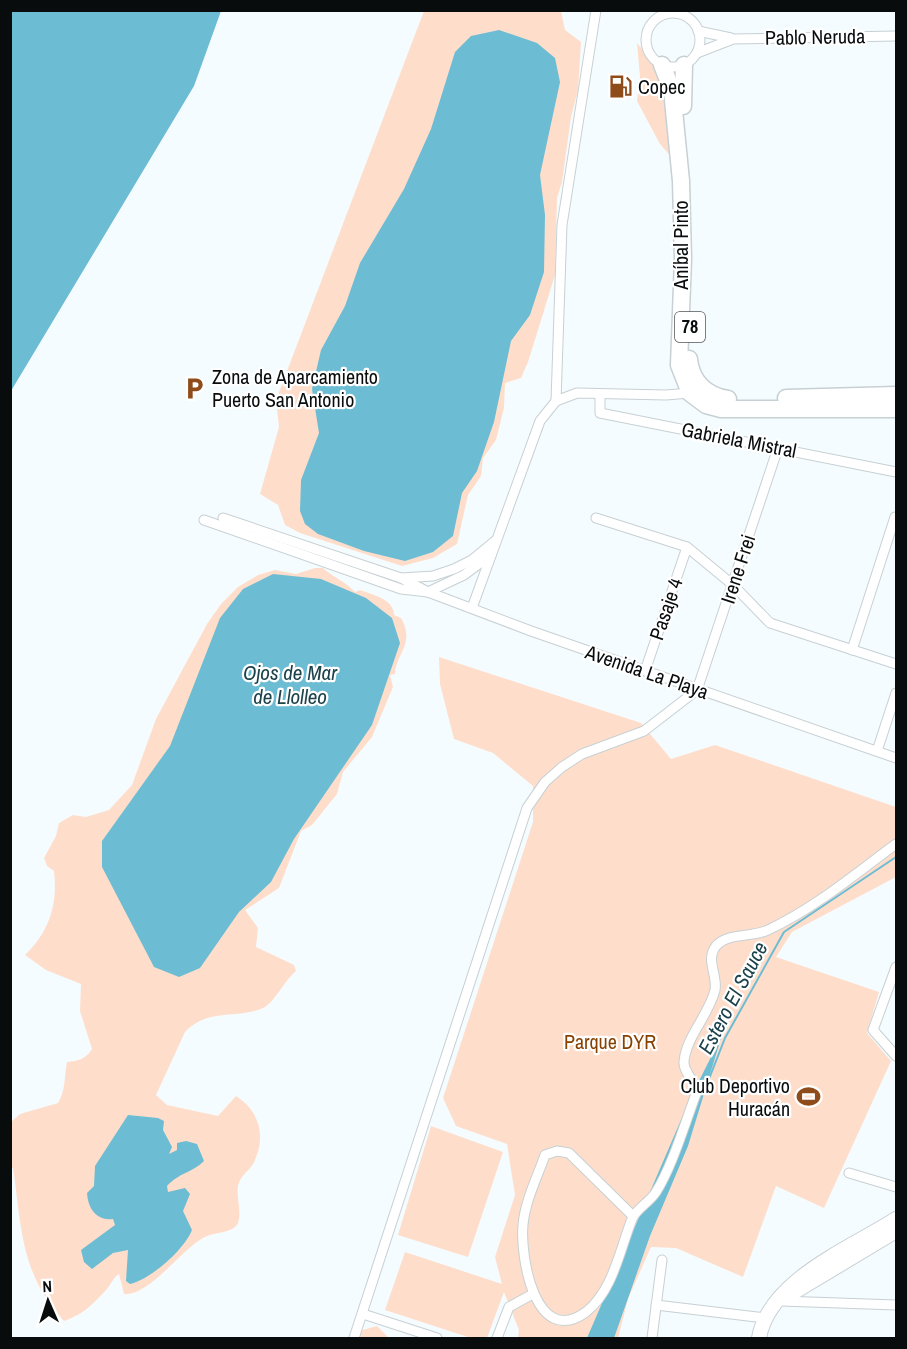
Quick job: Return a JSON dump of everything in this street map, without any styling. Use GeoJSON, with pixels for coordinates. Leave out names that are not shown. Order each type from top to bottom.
{"type":"FeatureCollection","features":[{"type":"Feature","properties":{"kind":"highway","name":"Aníbal Pinto"},"geometry":{"type":"LineString","coordinates":[[662,65],[672,90],[681,181],[683,259],[678,358],[680,373],[697,391]]}},
{"type":"Feature","properties":{"kind":"highway","name":"Aníbal Pinto"},"geometry":{"type":"LineString","coordinates":[[684,65],[683,98],[693,227],[689,363],[697,391]]}},
{"type":"Feature","properties":{"kind":"highway"},"geometry":{"type":"LineString","coordinates":[[697,391],[728,399],[897,395]]}},
{"type":"Feature","properties":{"kind":"highway"},"geometry":{"type":"LineString","coordinates":[[697,391],[706,405],[728,410],[897,408]]}},
{"type":"Feature","properties":{"kind":"street"},"geometry":{"type":"LineString","coordinates":[[556,401],[562,225],[596,10]]}},
{"type":"Feature","properties":{"kind":"street"},"geometry":{"type":"LineString","coordinates":[[681,14],[691,21],[698,31],[700,42],[697,53],[684,65],[673,68],[662,65],[653,59],[646,45],[648,29],[654,20],[664,15],[681,14]]}},
{"type":"Feature","properties":{"kind":"street","name":"Pablo Neruda"},"geometry":{"type":"LineString","coordinates":[[698,31],[733,39],[897,36]]}},
{"type":"Feature","properties":{"kind":"street","name":"Pablo Neruda"},"geometry":{"type":"LineString","coordinates":[[697,53],[733,39]]}},
{"type":"Feature","properties":{"kind":"street"},"geometry":{"type":"LineString","coordinates":[[472,608],[540,421],[556,401],[577,393],[697,391]]}},
{"type":"Feature","properties":{"kind":"street","name":"Gabriela Mistral"},"geometry":{"type":"LineString","coordinates":[[600,394],[600,413],[897,472]]}},
{"type":"Feature","properties":{"kind":"street","name":"Irene Frei"},"geometry":{"type":"LineString","coordinates":[[697,690],[778,448]]}},
{"type":"Feature","properties":{"kind":"street"},"geometry":{"type":"LineString","coordinates":[[852,650],[895,517]]}},
{"type":"Feature","properties":{"kind":"street"},"geometry":{"type":"LineString","coordinates":[[223,518],[401,578],[433,576],[453,569],[481,554],[499,537]]}},
{"type":"Feature","properties":{"kind":"street"},"geometry":{"type":"LineString","coordinates":[[596,518],[687,547],[733,585],[770,623],[897,664]]}},
{"type":"Feature","properties":{"kind":"street"},"geometry":{"type":"LineString","coordinates":[[204,520],[401,589],[428,592],[464,575],[492,554]]}},
{"type":"Feature","properties":{"kind":"street","name":"Pasaje 4"},"geometry":{"type":"LineString","coordinates":[[645,671],[687,547]]}},
{"type":"Feature","properties":{"kind":"street","name":"Avenida La Playa"},"geometry":{"type":"LineString","coordinates":[[401,578],[428,592],[697,690],[897,758]]}},
{"type":"Feature","properties":{"kind":"street"},"geometry":{"type":"LineString","coordinates":[[354,1338],[527,808],[545,782],[562,766],[592,750],[620,742],[644,731],[697,690]]}},
{"type":"Feature","properties":{"kind":"street"},"geometry":{"type":"LineString","coordinates":[[877,751],[897,693]]}},
{"type":"Feature","properties":{"kind":"street"},"geometry":{"type":"LineString","coordinates":[[633,1216],[570,1153],[557,1150],[545,1155],[527,1204],[523,1226],[531,1295],[544,1312],[556,1319],[572,1319],[584,1314],[603,1292],[633,1216],[658,1190],[696,1094],[695,1084],[686,1071],[684,1061],[692,1036],[715,992],[711,962],[716,948],[726,939],[757,934],[773,928],[846,883],[897,844]]}},
{"type":"Feature","properties":{"kind":"street"},"geometry":{"type":"LineString","coordinates":[[897,967],[873,1030],[897,1056]]}},
{"type":"Feature","properties":{"kind":"street"},"geometry":{"type":"LineString","coordinates":[[849,1173],[897,1187]]}},
{"type":"Feature","properties":{"kind":"street"},"geometry":{"type":"LineString","coordinates":[[759,1338],[765,1318],[804,1275],[897,1219]]}},
{"type":"Feature","properties":{"kind":"street"},"geometry":{"type":"LineString","coordinates":[[779,1300],[897,1231]]}},
{"type":"Feature","properties":{"kind":"street"},"geometry":{"type":"LineString","coordinates":[[652,1338],[662,1260]]}},
{"type":"Feature","properties":{"kind":"street"},"geometry":{"type":"LineString","coordinates":[[497,1338],[509,1307],[531,1295]]}},
{"type":"Feature","properties":{"kind":"street"},"geometry":{"type":"LineString","coordinates":[[779,1300],[897,1305]]}},
{"type":"Feature","properties":{"kind":"street"},"geometry":{"type":"LineString","coordinates":[[656,1305],[765,1318]]}},
{"type":"Feature","properties":{"kind":"street"},"geometry":{"type":"LineString","coordinates":[[363,1314],[437,1338]]}},
{"type":"Feature","properties":{"kind":"green space"},"geometry":{"type":"Polygon","coordinates":[[[424,11],[561,11],[565,30],[581,42],[578,90],[571,117],[562,182],[557,198],[555,275],[528,362],[521,378],[505,383],[504,408],[496,440],[483,458],[481,476],[468,495],[457,544],[433,558],[402,566],[300,533],[285,525],[278,505],[260,494],[279,427],[276,400],[424,11]]]}},
{"type":"Feature","properties":{"kind":"green space"},"geometry":{"type":"Polygon","coordinates":[[[637,43],[658,68],[667,90],[673,159],[660,144],[637,101],[640,77],[637,43]]]}},
{"type":"Feature","properties":{"kind":"green space"},"geometry":{"type":"Polygon","coordinates":[[[323,568],[355,592],[360,590],[387,601],[394,615],[401,618],[405,627],[406,642],[395,674],[390,675],[393,687],[372,737],[343,772],[337,794],[312,825],[301,831],[279,888],[245,910],[258,928],[256,947],[294,965],[296,971],[265,1007],[245,1013],[204,1019],[194,1024],[185,1032],[156,1095],[167,1105],[218,1116],[236,1096],[251,1109],[259,1126],[260,1145],[253,1164],[238,1186],[238,1223],[233,1229],[209,1235],[196,1242],[155,1280],[134,1293],[124,1294],[119,1274],[97,1300],[77,1315],[64,1321],[39,1285],[31,1267],[21,1230],[13,1168],[11,1167],[11,1122],[20,1114],[58,1103],[64,1088],[67,1062],[81,1059],[92,1049],[80,1011],[81,984],[46,970],[25,955],[46,927],[53,906],[54,871],[47,866],[44,858],[56,836],[59,823],[73,815],[86,817],[109,810],[132,785],[156,719],[207,624],[221,604],[238,587],[258,575],[275,570],[296,574],[323,568]]]}},
{"type":"Feature","properties":{"kind":"green space","name":"Parque DYR"},"geometry":{"type":"Polygon","coordinates":[[[439,657],[641,723],[671,759],[715,745],[896,807],[896,877],[792,932],[776,957],[879,992],[867,1033],[891,1061],[824,1208],[776,1186],[743,1277],[676,1248],[651,1247],[628,1299],[618,1338],[518,1338],[519,1330],[504,1292],[487,1338],[471,1338],[385,1310],[405,1252],[502,1284],[495,1257],[515,1195],[507,1144],[456,1126],[443,1098],[533,822],[533,786],[493,753],[454,739],[440,684],[439,657]]]}},
{"type":"Feature","properties":{"kind":"green space"},"geometry":{"type":"Polygon","coordinates":[[[431,1126],[503,1152],[468,1257],[398,1235],[431,1126]]]}},
{"type":"Feature","properties":{"kind":"green space"},"geometry":{"type":"Polygon","coordinates":[[[377,1326],[389,1338],[356,1338],[359,1331],[377,1326]]]}},
{"type":"Feature","properties":{"kind":"water"},"geometry":{"type":"Polygon","coordinates":[[[11,10],[221,11],[194,86],[11,391],[11,10]]]}},
{"type":"Feature","properties":{"kind":"water"},"geometry":{"type":"Polygon","coordinates":[[[499,30],[537,43],[555,58],[560,82],[540,175],[545,215],[544,272],[530,315],[511,341],[494,422],[477,471],[462,493],[453,536],[433,552],[405,561],[364,551],[318,534],[305,524],[300,511],[301,480],[319,433],[312,389],[321,350],[345,306],[360,263],[404,189],[431,129],[455,52],[471,36],[499,30]]]}},
{"type":"Feature","properties":{"kind":"water","name":"Ojos de Mar de Llolleo"},"geometry":{"type":"Polygon","coordinates":[[[273,574],[321,579],[366,598],[392,618],[400,643],[372,725],[294,839],[271,882],[239,912],[200,968],[179,977],[154,967],[102,867],[102,841],[170,746],[220,618],[243,589],[273,574]]]}},
{"type":"Feature","properties":{"kind":"water"},"geometry":{"type":"Polygon","coordinates":[[[722,1035],[688,1146],[650,1236],[614,1338],[587,1338],[690,1099],[722,1035]]]}},
{"type":"Feature","properties":{"kind":"water"},"geometry":{"type":"Polygon","coordinates":[[[128,1115],[158,1118],[164,1121],[163,1130],[172,1147],[169,1154],[177,1150],[177,1143],[186,1141],[197,1144],[204,1161],[167,1186],[168,1192],[185,1188],[190,1194],[183,1211],[192,1230],[188,1238],[166,1263],[130,1284],[126,1281],[128,1250],[113,1253],[92,1269],[84,1262],[81,1250],[115,1225],[113,1219],[102,1218],[94,1212],[89,1204],[87,1193],[94,1186],[95,1166],[128,1115]]]}},
{"type":"Feature","properties":{"kind":"waterway","name":"Estero El Sauce"},"geometry":{"type":"LineString","coordinates":[[707,1084],[725,1038],[784,932],[896,857]]}},
{"type":"Feature","properties":{"kind":"place","name":"Copec"},"geometry":{"type":"Point","coordinates":[620,87]}},
{"type":"Feature","properties":{"kind":"place","name":"Zona de Aparcamiento Puerto San Antonio"},"geometry":{"type":"Point","coordinates":[194,388]}},
{"type":"Feature","properties":{"kind":"place","name":"Club Deportivo Huracán"},"geometry":{"type":"Point","coordinates":[808,1097]}}]}
